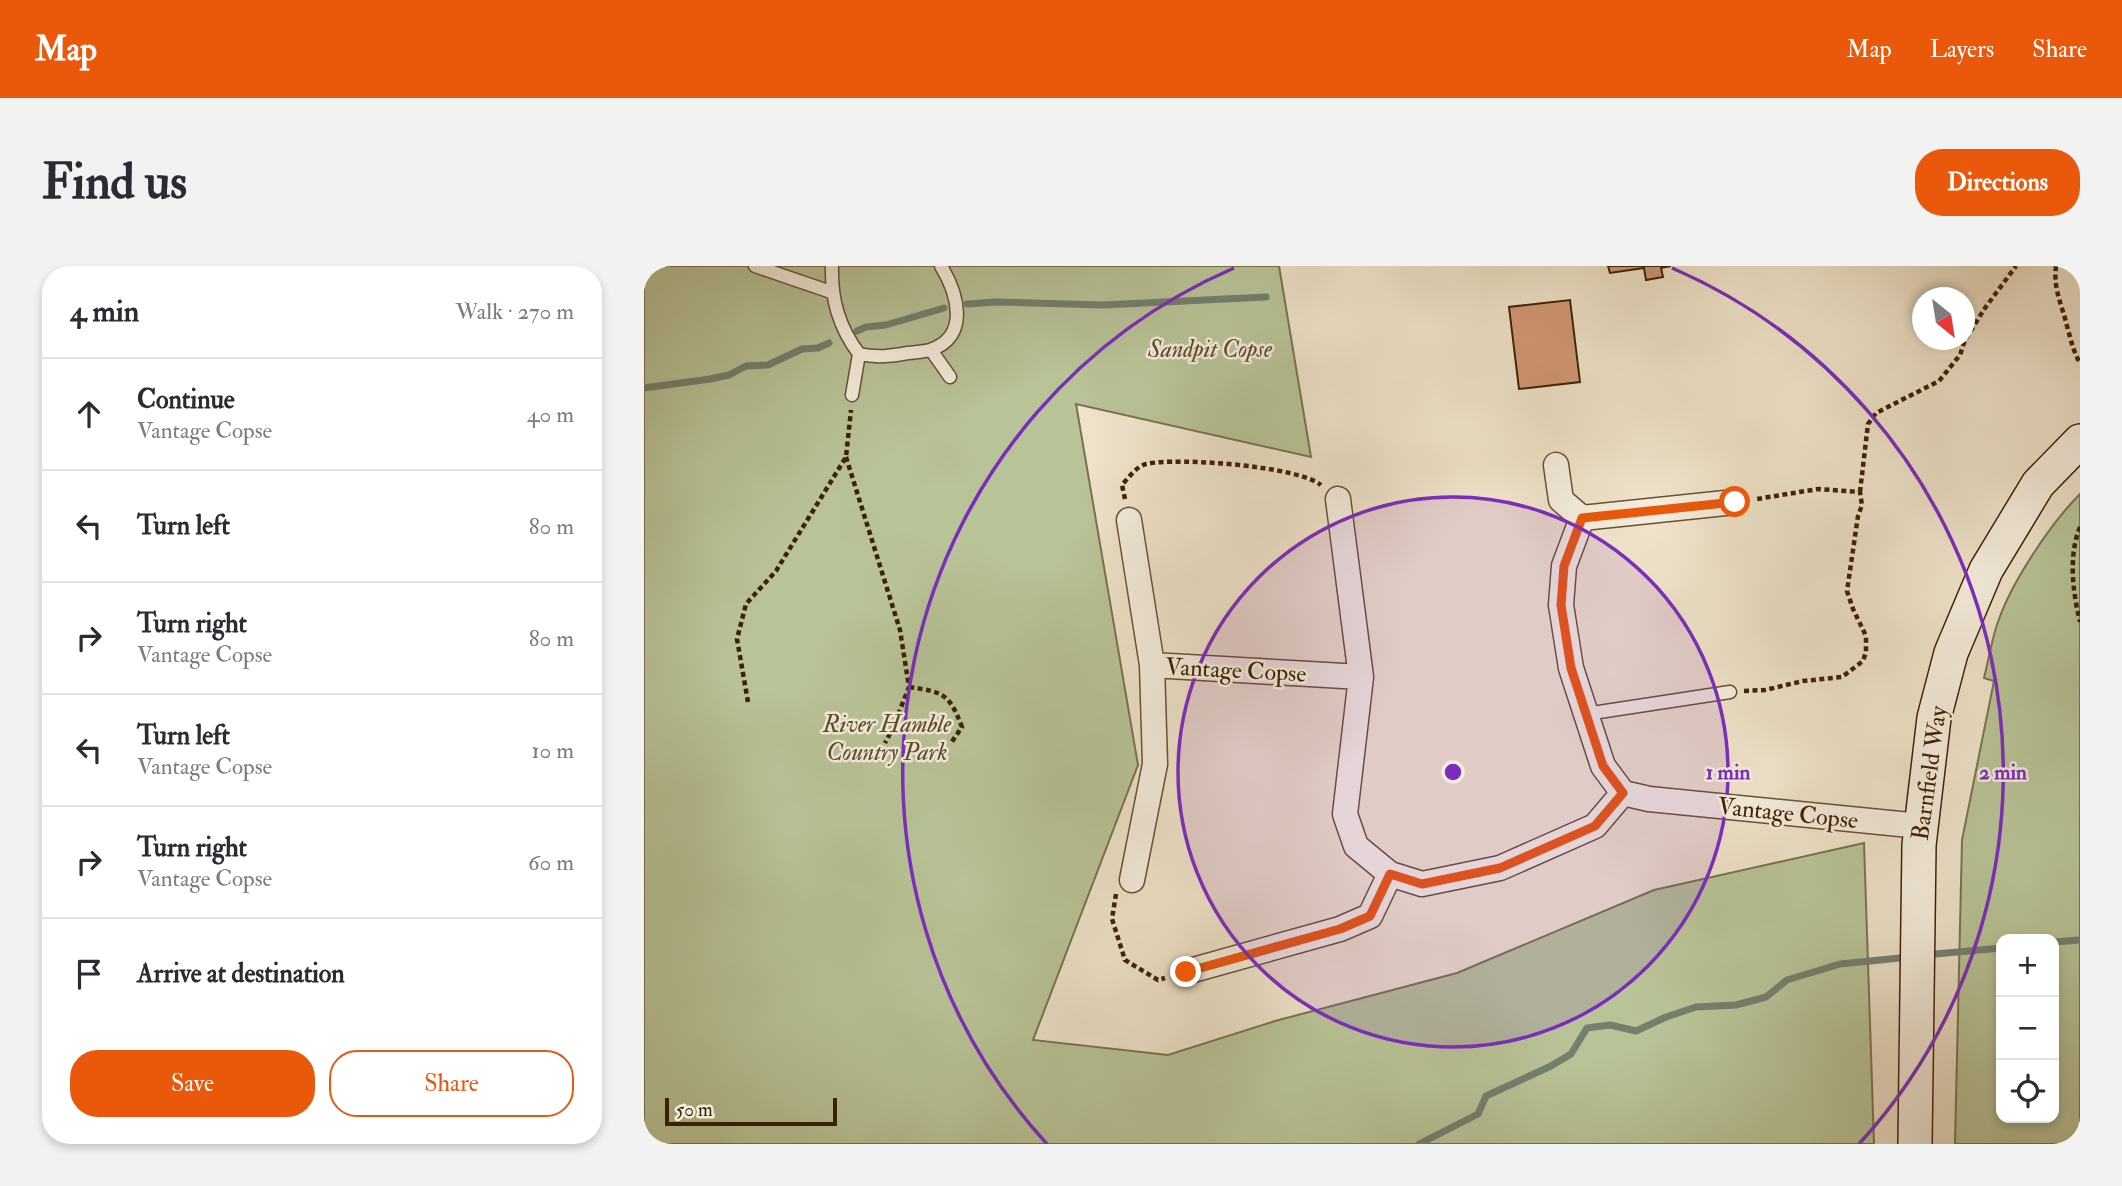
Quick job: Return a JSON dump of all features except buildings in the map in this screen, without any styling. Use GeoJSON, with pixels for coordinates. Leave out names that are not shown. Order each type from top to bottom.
{"type":"FeatureCollection","features":[{"type":"Feature","properties":{"kind":"street","name":"Barnfield Way"},"geometry":{"type":"LineString","coordinates":[[1915,1134],[1919,836],[1934,718],[1951,653],[1986,570],[2038,484],[2080,441]]}},
{"type":"Feature","properties":{"kind":"street"},"geometry":{"type":"LineString","coordinates":[[1556,465],[1561,500],[1582,518],[1735,502]]}},
{"type":"Feature","properties":{"kind":"street"},"geometry":{"type":"LineString","coordinates":[[1338,499],[1361,677],[1345,814],[1356,846],[1390,874],[1422,884],[1500,868],[1595,826],[1623,793],[1603,766],[1571,668],[1561,605],[1564,566],[1582,518]]}},
{"type":"Feature","properties":{"kind":"street","name":"Vantage Copse"},"geometry":{"type":"LineString","coordinates":[[1129,520],[1152,665],[1155,764],[1132,880]]}},
{"type":"Feature","properties":{"kind":"street","name":"Vantage Copse"},"geometry":{"type":"LineString","coordinates":[[1152,665],[1361,677]]}},
{"type":"Feature","properties":{"kind":"street","name":"Vantage Copse"},"geometry":{"type":"LineString","coordinates":[[1623,793],[1649,799],[1919,836]]}},
{"type":"Feature","properties":{"kind":"street"},"geometry":{"type":"LineString","coordinates":[[1186,972],[1340,929],[1370,916],[1390,874]]}},
{"type":"Feature","properties":{"kind":"lane"},"geometry":{"type":"LineString","coordinates":[[755,266],[831,292]]}},
{"type":"Feature","properties":{"kind":"lane"},"geometry":{"type":"LineString","coordinates":[[832,266],[831,292],[848,339],[859,354],[875,358],[931,350],[945,342],[956,326],[958,306],[952,284],[941,266]]}},
{"type":"Feature","properties":{"kind":"lane"},"geometry":{"type":"LineString","coordinates":[[931,350],[950,377]]}},
{"type":"Feature","properties":{"kind":"lane"},"geometry":{"type":"LineString","coordinates":[[852,395],[859,354]]}},
{"type":"Feature","properties":{"kind":"lane"},"geometry":{"type":"LineString","coordinates":[[1586,714],[1730,692]]}},
{"type":"Feature","properties":{"kind":"path"},"geometry":{"type":"LineString","coordinates":[[1730,692],[1765,690],[1802,681],[1842,677],[1863,661],[1866,636],[1847,591],[1861,505],[1860,492],[1868,424],[1876,413],[1939,381],[1960,355],[1965,340],[2015,266]]}},
{"type":"Feature","properties":{"kind":"path"},"geometry":{"type":"LineString","coordinates":[[2056,266],[2057,296],[2072,349],[2080,363]]}},
{"type":"Feature","properties":{"kind":"path"},"geometry":{"type":"LineString","coordinates":[[852,395],[846,457],[897,618],[909,687],[884,743]]}},
{"type":"Feature","properties":{"kind":"path"},"geometry":{"type":"LineString","coordinates":[[748,702],[737,639],[746,604],[776,571],[846,457]]}},
{"type":"Feature","properties":{"kind":"path"},"geometry":{"type":"LineString","coordinates":[[1129,520],[1122,485],[1143,464],[1190,461],[1294,474],[1315,480],[1338,499]]}},
{"type":"Feature","properties":{"kind":"path"},"geometry":{"type":"LineString","coordinates":[[1735,502],[1777,498],[1818,489],[1860,492]]}},
{"type":"Feature","properties":{"kind":"path"},"geometry":{"type":"LineString","coordinates":[[2080,527],[2075,554],[2074,595],[2080,622]]}},
{"type":"Feature","properties":{"kind":"path"},"geometry":{"type":"LineString","coordinates":[[909,687],[938,691],[954,706],[962,727],[951,743]]}},
{"type":"Feature","properties":{"kind":"path"},"geometry":{"type":"LineString","coordinates":[[1132,880],[1114,896],[1112,919],[1125,960],[1158,980],[1186,972]]}},
{"type":"Feature","properties":{"kind":"green space","name":"River Hamble Country Park"},"geometry":{"type":"Polygon","coordinates":[[[644,266],[1279,266],[1311,457],[1076,404],[1138,765],[1033,1040],[1168,1055],[1275,1021],[1457,973],[1654,890],[1864,843],[1874,1144],[644,1144],[644,266]]]}},
{"type":"Feature","properties":{"kind":"green space"},"geometry":{"type":"Polygon","coordinates":[[[2080,494],[2080,1144],[1955,1144],[1962,840],[1994,681],[1984,678],[1994,633],[2005,604],[2034,553],[2057,520],[2080,494]]]}},
{"type":"Feature","properties":{"kind":"waterway"},"geometry":{"type":"LineString","coordinates":[[967,304],[996,302],[1103,305],[1266,297]]}},
{"type":"Feature","properties":{"kind":"waterway"},"geometry":{"type":"LineString","coordinates":[[857,331],[944,308]]}},
{"type":"Feature","properties":{"kind":"waterway"},"geometry":{"type":"LineString","coordinates":[[644,388],[729,375],[746,366],[768,365],[802,349],[818,348],[829,343]]}},
{"type":"Feature","properties":{"kind":"waterway"},"geometry":{"type":"LineString","coordinates":[[2059,942],[2080,940]]}},
{"type":"Feature","properties":{"kind":"waterway"},"geometry":{"type":"LineString","coordinates":[[1925,955],[1996,948]]}},
{"type":"Feature","properties":{"kind":"waterway"},"geometry":{"type":"LineString","coordinates":[[1419,1144],[1478,1114],[1486,1096],[1571,1054],[1587,1028],[1610,1025],[1636,1031],[1696,1007],[1736,1005],[1766,997],[1787,980],[1840,964],[1910,957]]}},
{"type":"Feature","properties":{"kind":"route"},"geometry":{"type":"LineString","coordinates":[[1186,972],[1340,929],[1370,916],[1390,874],[1422,884],[1500,868],[1595,826],[1623,793],[1603,766],[1571,668],[1561,605],[1564,566],[1582,518],[1735,502]]}},
{"type":"Feature","properties":{"kind":"park label","name":"Sandpit Copse"},"geometry":{"type":"Point","coordinates":[1210,349]}}]}
